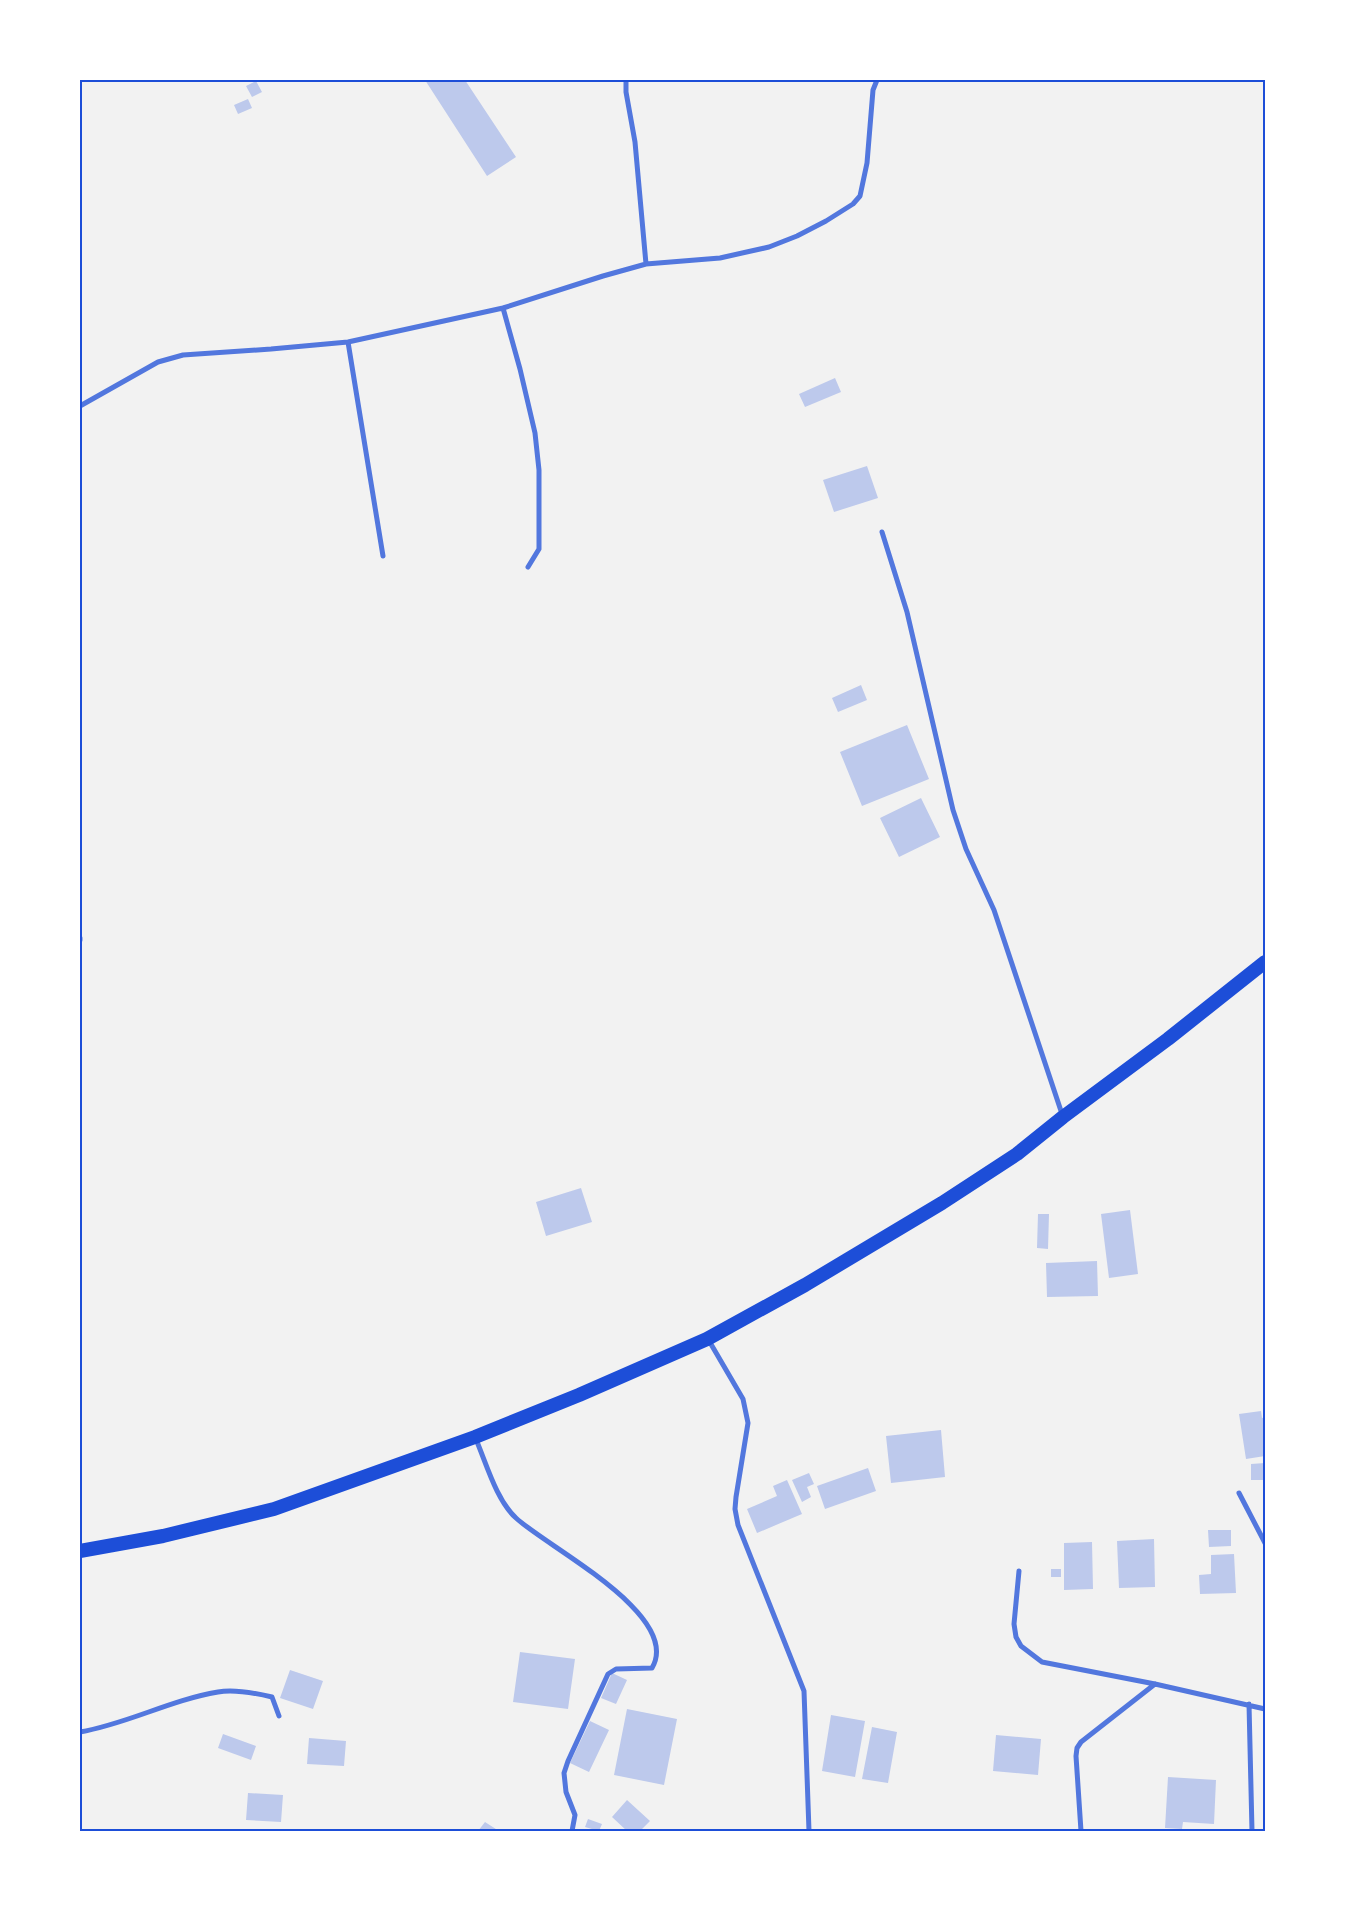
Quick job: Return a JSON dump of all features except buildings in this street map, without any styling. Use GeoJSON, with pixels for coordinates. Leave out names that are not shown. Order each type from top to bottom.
{"type":"FeatureCollection","features":[{"type":"Feature","properties":{"kind":"highway"},"geometry":{"type":"LineString","coordinates":[[80,1551],[163,1536],[274,1509],[475,1437],[579,1395],[708,1339],[804,1286],[942,1203],[1017,1154],[1063,1117],[1168,1039],[1265,962]]}},
{"type":"Feature","properties":{"kind":"street"},"geometry":{"type":"LineString","coordinates":[[626,80],[626,92],[635,142],[646,264]]}},
{"type":"Feature","properties":{"kind":"street"},"geometry":{"type":"LineString","coordinates":[[80,406],[158,362],[183,355],[348,342],[503,308],[646,264],[720,258],[769,247],[797,236],[853,204],[860,196],[864,182],[873,90],[877,80]]}},
{"type":"Feature","properties":{"kind":"street"},"geometry":{"type":"LineString","coordinates":[[503,308],[535,434],[538,470],[539,549],[528,567]]}},
{"type":"Feature","properties":{"kind":"street"},"geometry":{"type":"LineString","coordinates":[[348,342],[382,556]]}},
{"type":"Feature","properties":{"kind":"street"},"geometry":{"type":"LineString","coordinates":[[882,532],[907,612],[953,810],[966,849],[994,910],[1063,1117]]}},
{"type":"Feature","properties":{"kind":"street"},"geometry":{"type":"LineString","coordinates":[[708,1339],[743,1399],[748,1423],[736,1497],[735,1509],[738,1525],[804,1691],[809,1831]]}},
{"type":"Feature","properties":{"kind":"street"},"geometry":{"type":"LineString","coordinates":[[475,1437],[502,1502],[515,1518],[610,1586],[632,1605],[650,1630],[656,1646],[656,1661],[652,1668],[616,1669],[608,1674],[568,1761],[564,1773],[566,1792],[575,1816],[572,1831]]}},
{"type":"Feature","properties":{"kind":"street"},"geometry":{"type":"LineString","coordinates":[[1239,1493],[1265,1543]]}},
{"type":"Feature","properties":{"kind":"street"},"geometry":{"type":"LineString","coordinates":[[1019,1571],[1014,1624],[1016,1637],[1021,1646],[1042,1662],[1070,1669],[1155,1684],[1265,1709]]}},
{"type":"Feature","properties":{"kind":"street"},"geometry":{"type":"LineString","coordinates":[[1081,1831],[1077,1748],[1087,1737],[1155,1684]]}},
{"type":"Feature","properties":{"kind":"street"},"geometry":{"type":"LineString","coordinates":[[80,1732],[129,1718],[166,1704],[219,1692],[252,1693],[272,1697],[279,1716]]}},
{"type":"Feature","properties":{"kind":"street"},"geometry":{"type":"LineString","coordinates":[[1249,1704],[1252,1831]]}}]}
